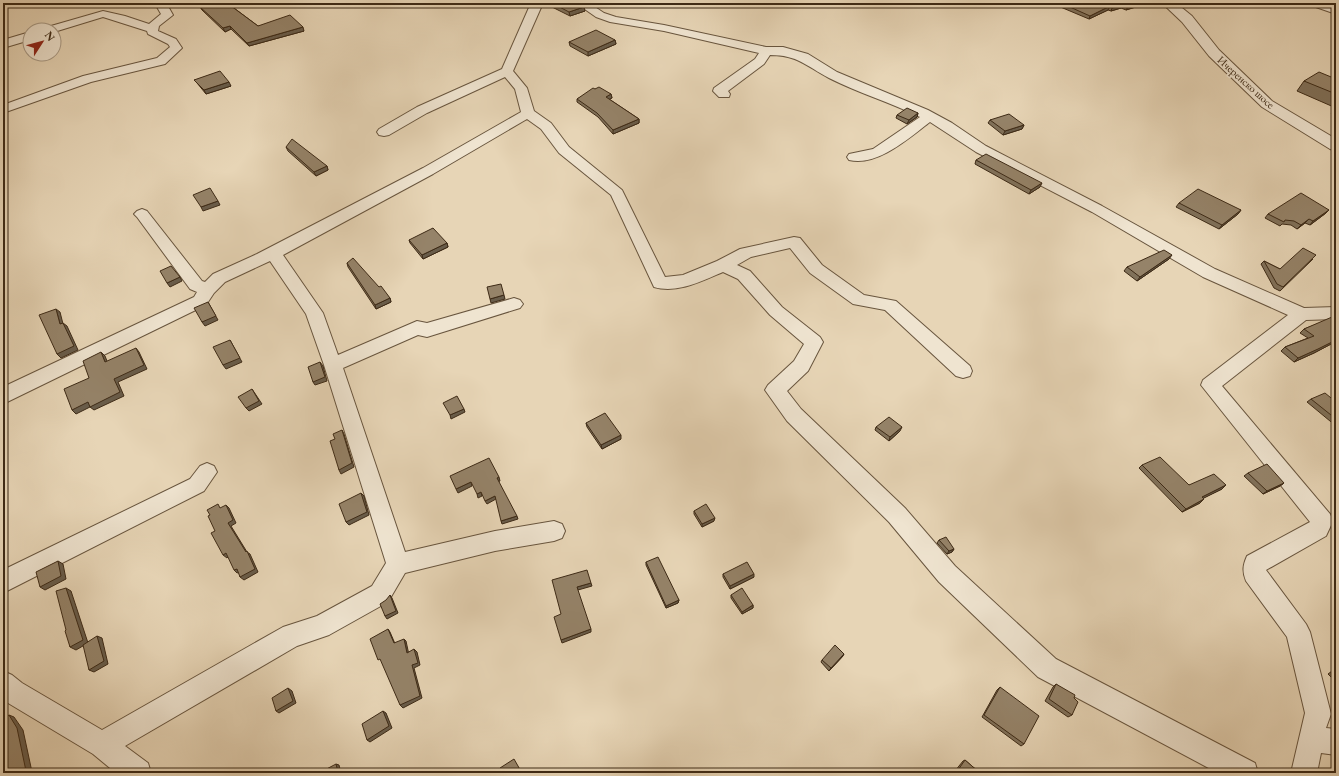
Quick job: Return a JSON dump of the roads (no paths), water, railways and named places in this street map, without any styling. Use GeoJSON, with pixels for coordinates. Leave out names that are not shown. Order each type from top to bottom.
{"type":"FeatureCollection","features":[{"type":"Feature","properties":{"kind":"street"},"geometry":{"type":"LineString","coordinates":[[153,30],[154,24],[166,15],[163,7],[168,3]]}},
{"type":"Feature","properties":{"kind":"street"},"geometry":{"type":"LineString","coordinates":[[384,132],[422,110],[507,71],[537,3]]}},
{"type":"Feature","properties":{"kind":"street"},"geometry":{"type":"LineString","coordinates":[[582,3],[600,15],[614,20],[664,28],[766,51],[783,51],[804,57],[833,75],[929,116],[981,149],[1097,209],[1209,273],[1302,314],[1336,313]]}},
{"type":"Feature","properties":{"kind":"street","name":"Ичеренско шосе"},"geometry":{"type":"LineString","coordinates":[[1168,3],[1187,19],[1214,53],[1267,104],[1336,146]]}},
{"type":"Feature","properties":{"kind":"street"},"geometry":{"type":"LineString","coordinates":[[1314,3],[1336,11]]}},
{"type":"Feature","properties":{"kind":"street"},"geometry":{"type":"LineString","coordinates":[[3,109],[87,78],[161,61],[176,48],[172,42],[152,32],[153,30],[121,18],[103,14],[62,26]]}},
{"type":"Feature","properties":{"kind":"street"},"geometry":{"type":"LineString","coordinates":[[3,44],[22,38]]}},
{"type":"Feature","properties":{"kind":"street"},"geometry":{"type":"LineString","coordinates":[[724,94],[719,91],[760,60],[766,51]]}},
{"type":"Feature","properties":{"kind":"street"},"geometry":{"type":"LineString","coordinates":[[507,71],[521,88],[528,113],[546,126],[564,150],[617,192],[660,283],[685,281],[723,265],[746,253],[794,242],[816,268],[859,300],[890,305],[963,371]]}},
{"type":"Feature","properties":{"kind":"street"},"geometry":{"type":"LineString","coordinates":[[3,396],[200,301],[208,289],[220,278],[428,171],[528,113]]}},
{"type":"Feature","properties":{"kind":"street"},"geometry":{"type":"LineString","coordinates":[[854,157],[877,153],[903,136],[929,116]]}},
{"type":"Feature","properties":{"kind":"street"},"geometry":{"type":"LineString","coordinates":[[142,214],[196,285],[208,289]]}},
{"type":"Feature","properties":{"kind":"street"},"geometry":{"type":"LineString","coordinates":[[273,252],[314,313],[333,365],[398,564]]}},
{"type":"Feature","properties":{"kind":"street"},"geometry":{"type":"LineString","coordinates":[[723,265],[744,275],[776,311],[814,342],[801,366],[775,390],[794,415],[842,460],[897,516],[947,574],[1047,668],[1245,773]]}},
{"type":"Feature","properties":{"kind":"street"},"geometry":{"type":"LineString","coordinates":[[333,365],[417,328],[427,330],[514,304]]}},
{"type":"Feature","properties":{"kind":"street"},"geometry":{"type":"LineString","coordinates":[[1302,314],[1210,384],[1322,521],[1318,529],[1255,563],[1254,573],[1298,632],[1318,714],[1315,720],[1324,740],[1304,773]]}},
{"type":"Feature","properties":{"kind":"street"},"geometry":{"type":"LineString","coordinates":[[3,582],[197,484],[207,472]]}},
{"type":"Feature","properties":{"kind":"street"},"geometry":{"type":"LineString","coordinates":[[3,684],[118,762],[292,635],[321,627],[380,594],[398,564],[495,541],[554,531]]}}]}
